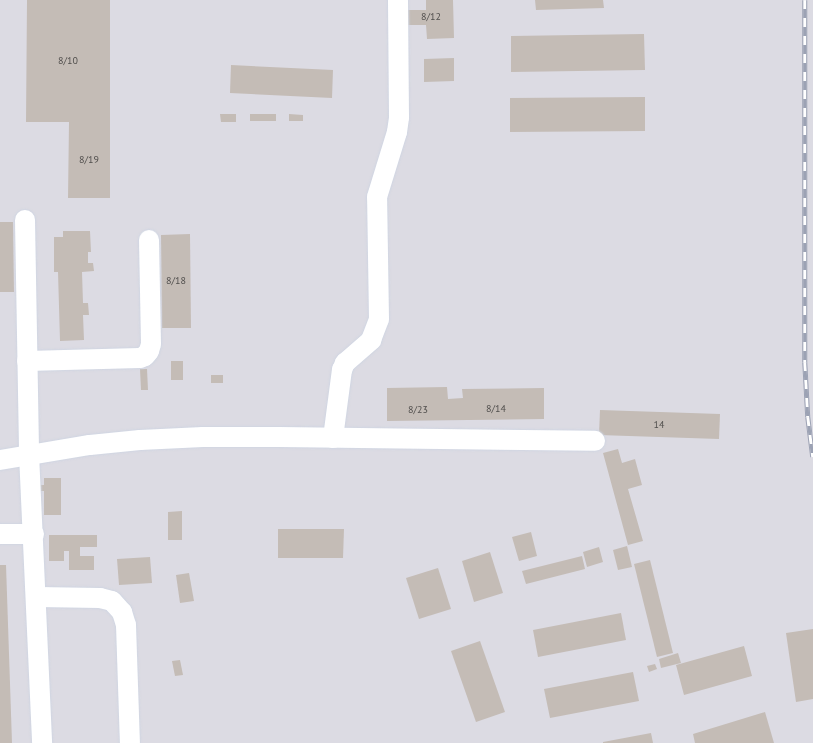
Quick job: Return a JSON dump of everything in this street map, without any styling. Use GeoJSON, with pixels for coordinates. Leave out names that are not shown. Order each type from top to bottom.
{"type":"FeatureCollection","features":[{"type":"Feature","properties":{"kind":"street"},"geometry":{"type":"LineString","coordinates":[[333,438],[342,370],[345,363],[370,340],[379,318],[377,196],[397,132],[399,117],[398,0]]}},
{"type":"Feature","properties":{"kind":"street"},"geometry":{"type":"LineString","coordinates":[[25,220],[29,454],[37,597],[42,743]]}},
{"type":"Feature","properties":{"kind":"street"},"geometry":{"type":"LineString","coordinates":[[27,361],[140,358],[145,356],[149,351],[151,344],[149,240]]}},
{"type":"Feature","properties":{"kind":"street"},"geometry":{"type":"LineString","coordinates":[[0,460],[29,454],[140,440],[241,437],[595,441]]}},
{"type":"Feature","properties":{"kind":"street"},"geometry":{"type":"LineString","coordinates":[[0,534],[34,534]]}},
{"type":"Feature","properties":{"kind":"street"},"geometry":{"type":"LineString","coordinates":[[37,597],[100,598],[112,601],[122,612],[126,625],[130,743]]}},
{"type":"Feature","properties":{"kind":"shaded area"},"geometry":{"type":"Polygon","coordinates":[[[0,0],[813,0],[813,743],[0,743],[0,0]]]}},
{"type":"Feature","properties":{"kind":"building"},"geometry":{"type":"Polygon","coordinates":[[[27,0],[110,0],[110,198],[68,198],[69,122],[26,122],[27,0]]]}},
{"type":"Feature","properties":{"kind":"building"},"geometry":{"type":"Polygon","coordinates":[[[426,0],[453,0],[454,38],[427,39],[426,25],[408,25],[407,10],[426,10],[426,0]]]}},
{"type":"Feature","properties":{"kind":"building"},"geometry":{"type":"Polygon","coordinates":[[[535,0],[603,0],[604,8],[536,10],[535,0]]]}},
{"type":"Feature","properties":{"kind":"building"},"geometry":{"type":"Polygon","coordinates":[[[644,34],[645,70],[511,72],[511,36],[644,34]]]}},
{"type":"Feature","properties":{"kind":"building"},"geometry":{"type":"Polygon","coordinates":[[[454,58],[454,81],[424,82],[424,59],[454,58]]]}},
{"type":"Feature","properties":{"kind":"building"},"geometry":{"type":"Polygon","coordinates":[[[231,65],[333,70],[332,98],[230,93],[231,65]]]}},
{"type":"Feature","properties":{"kind":"building"},"geometry":{"type":"Polygon","coordinates":[[[645,97],[645,131],[510,132],[510,98],[645,97]]]}},
{"type":"Feature","properties":{"kind":"building"},"geometry":{"type":"Polygon","coordinates":[[[220,114],[236,114],[236,122],[221,122],[220,114]]]}},
{"type":"Feature","properties":{"kind":"building"},"geometry":{"type":"Polygon","coordinates":[[[250,114],[276,114],[276,121],[250,121],[250,114]]]}},
{"type":"Feature","properties":{"kind":"building"},"geometry":{"type":"Polygon","coordinates":[[[289,114],[303,115],[303,121],[289,121],[289,114]]]}},
{"type":"Feature","properties":{"kind":"building"},"geometry":{"type":"Polygon","coordinates":[[[0,222],[13,222],[14,292],[0,292],[0,222]]]}},
{"type":"Feature","properties":{"kind":"building"},"geometry":{"type":"Polygon","coordinates":[[[63,231],[90,231],[91,252],[88,252],[88,263],[93,263],[94,271],[82,272],[83,303],[88,303],[89,315],[83,315],[84,340],[60,341],[58,272],[54,272],[54,237],[63,237],[63,231]]]}},
{"type":"Feature","properties":{"kind":"building"},"geometry":{"type":"Polygon","coordinates":[[[190,234],[191,328],[162,328],[161,235],[190,234]]]}},
{"type":"Feature","properties":{"kind":"building"},"geometry":{"type":"Polygon","coordinates":[[[171,361],[183,361],[183,380],[171,380],[171,361]]]}},
{"type":"Feature","properties":{"kind":"building"},"geometry":{"type":"Polygon","coordinates":[[[140,369],[147,369],[148,390],[141,390],[140,369]]]}},
{"type":"Feature","properties":{"kind":"building"},"geometry":{"type":"Polygon","coordinates":[[[211,375],[223,375],[223,383],[211,383],[211,375]]]}},
{"type":"Feature","properties":{"kind":"building"},"geometry":{"type":"Polygon","coordinates":[[[447,387],[448,399],[463,398],[462,389],[544,388],[544,419],[387,421],[387,388],[447,387]]]}},
{"type":"Feature","properties":{"kind":"building"},"geometry":{"type":"Polygon","coordinates":[[[600,410],[720,414],[719,439],[599,435],[600,410]]]}},
{"type":"Feature","properties":{"kind":"building"},"geometry":{"type":"Polygon","coordinates":[[[618,449],[622,463],[635,459],[642,485],[628,489],[643,541],[628,545],[603,453],[618,449]]]}},
{"type":"Feature","properties":{"kind":"building"},"geometry":{"type":"Polygon","coordinates":[[[44,478],[61,478],[61,515],[44,515],[44,491],[39,491],[39,485],[44,485],[44,478]]]}},
{"type":"Feature","properties":{"kind":"building"},"geometry":{"type":"Polygon","coordinates":[[[182,511],[182,540],[168,540],[168,512],[182,511]]]}},
{"type":"Feature","properties":{"kind":"building"},"geometry":{"type":"Polygon","coordinates":[[[278,529],[344,529],[343,558],[278,558],[278,529]]]}},
{"type":"Feature","properties":{"kind":"building"},"geometry":{"type":"Polygon","coordinates":[[[531,532],[537,556],[519,561],[512,537],[531,532]]]}},
{"type":"Feature","properties":{"kind":"building"},"geometry":{"type":"Polygon","coordinates":[[[49,535],[97,535],[97,547],[80,547],[80,556],[94,556],[94,570],[69,570],[69,551],[64,551],[64,561],[49,561],[49,535]]]}},
{"type":"Feature","properties":{"kind":"building"},"geometry":{"type":"Polygon","coordinates":[[[627,546],[632,567],[618,570],[613,550],[627,546]]]}},
{"type":"Feature","properties":{"kind":"building"},"geometry":{"type":"Polygon","coordinates":[[[599,547],[603,562],[587,567],[583,552],[599,547]]]}},
{"type":"Feature","properties":{"kind":"building"},"geometry":{"type":"Polygon","coordinates":[[[490,552],[503,593],[474,602],[462,561],[490,552]]]}},
{"type":"Feature","properties":{"kind":"building"},"geometry":{"type":"Polygon","coordinates":[[[582,556],[585,569],[526,584],[522,571],[582,556]]]}},
{"type":"Feature","properties":{"kind":"building"},"geometry":{"type":"Polygon","coordinates":[[[150,557],[152,583],[119,585],[117,559],[150,557]]]}},
{"type":"Feature","properties":{"kind":"building"},"geometry":{"type":"Polygon","coordinates":[[[650,560],[673,653],[657,657],[634,564],[650,560]]]}},
{"type":"Feature","properties":{"kind":"building"},"geometry":{"type":"Polygon","coordinates":[[[0,565],[6,565],[12,743],[0,743],[0,565]]]}},
{"type":"Feature","properties":{"kind":"building"},"geometry":{"type":"Polygon","coordinates":[[[438,568],[451,609],[419,619],[406,578],[438,568]]]}},
{"type":"Feature","properties":{"kind":"building"},"geometry":{"type":"Polygon","coordinates":[[[189,573],[194,601],[180,603],[176,575],[189,573]]]}},
{"type":"Feature","properties":{"kind":"building"},"geometry":{"type":"Polygon","coordinates":[[[621,613],[626,640],[538,657],[533,630],[621,613]]]}},
{"type":"Feature","properties":{"kind":"building"},"geometry":{"type":"Polygon","coordinates":[[[813,629],[813,699],[796,702],[786,633],[813,629]]]}},
{"type":"Feature","properties":{"kind":"building"},"geometry":{"type":"Polygon","coordinates":[[[480,641],[505,712],[476,722],[451,651],[480,641]]]}},
{"type":"Feature","properties":{"kind":"building"},"geometry":{"type":"Polygon","coordinates":[[[744,646],[752,676],[684,695],[676,665],[744,646]]]}},
{"type":"Feature","properties":{"kind":"building"},"geometry":{"type":"Polygon","coordinates":[[[678,653],[681,663],[661,668],[659,659],[678,653]]]}},
{"type":"Feature","properties":{"kind":"building"},"geometry":{"type":"Polygon","coordinates":[[[180,660],[183,675],[175,676],[172,661],[180,660]]]}},
{"type":"Feature","properties":{"kind":"building"},"geometry":{"type":"Polygon","coordinates":[[[655,664],[657,669],[649,672],[647,666],[655,664]]]}},
{"type":"Feature","properties":{"kind":"building"},"geometry":{"type":"Polygon","coordinates":[[[633,672],[639,701],[550,718],[544,689],[633,672]]]}},
{"type":"Feature","properties":{"kind":"building"},"geometry":{"type":"Polygon","coordinates":[[[765,712],[774,743],[695,743],[693,734],[765,712]]]}},
{"type":"Feature","properties":{"kind":"building"},"geometry":{"type":"Polygon","coordinates":[[[651,733],[653,743],[603,743],[603,742],[651,733]]]}},
{"type":"Feature","properties":{"kind":"railway"},"geometry":{"type":"LineString","coordinates":[[805,0],[805,362],[808,417],[813,457]]}}]}
